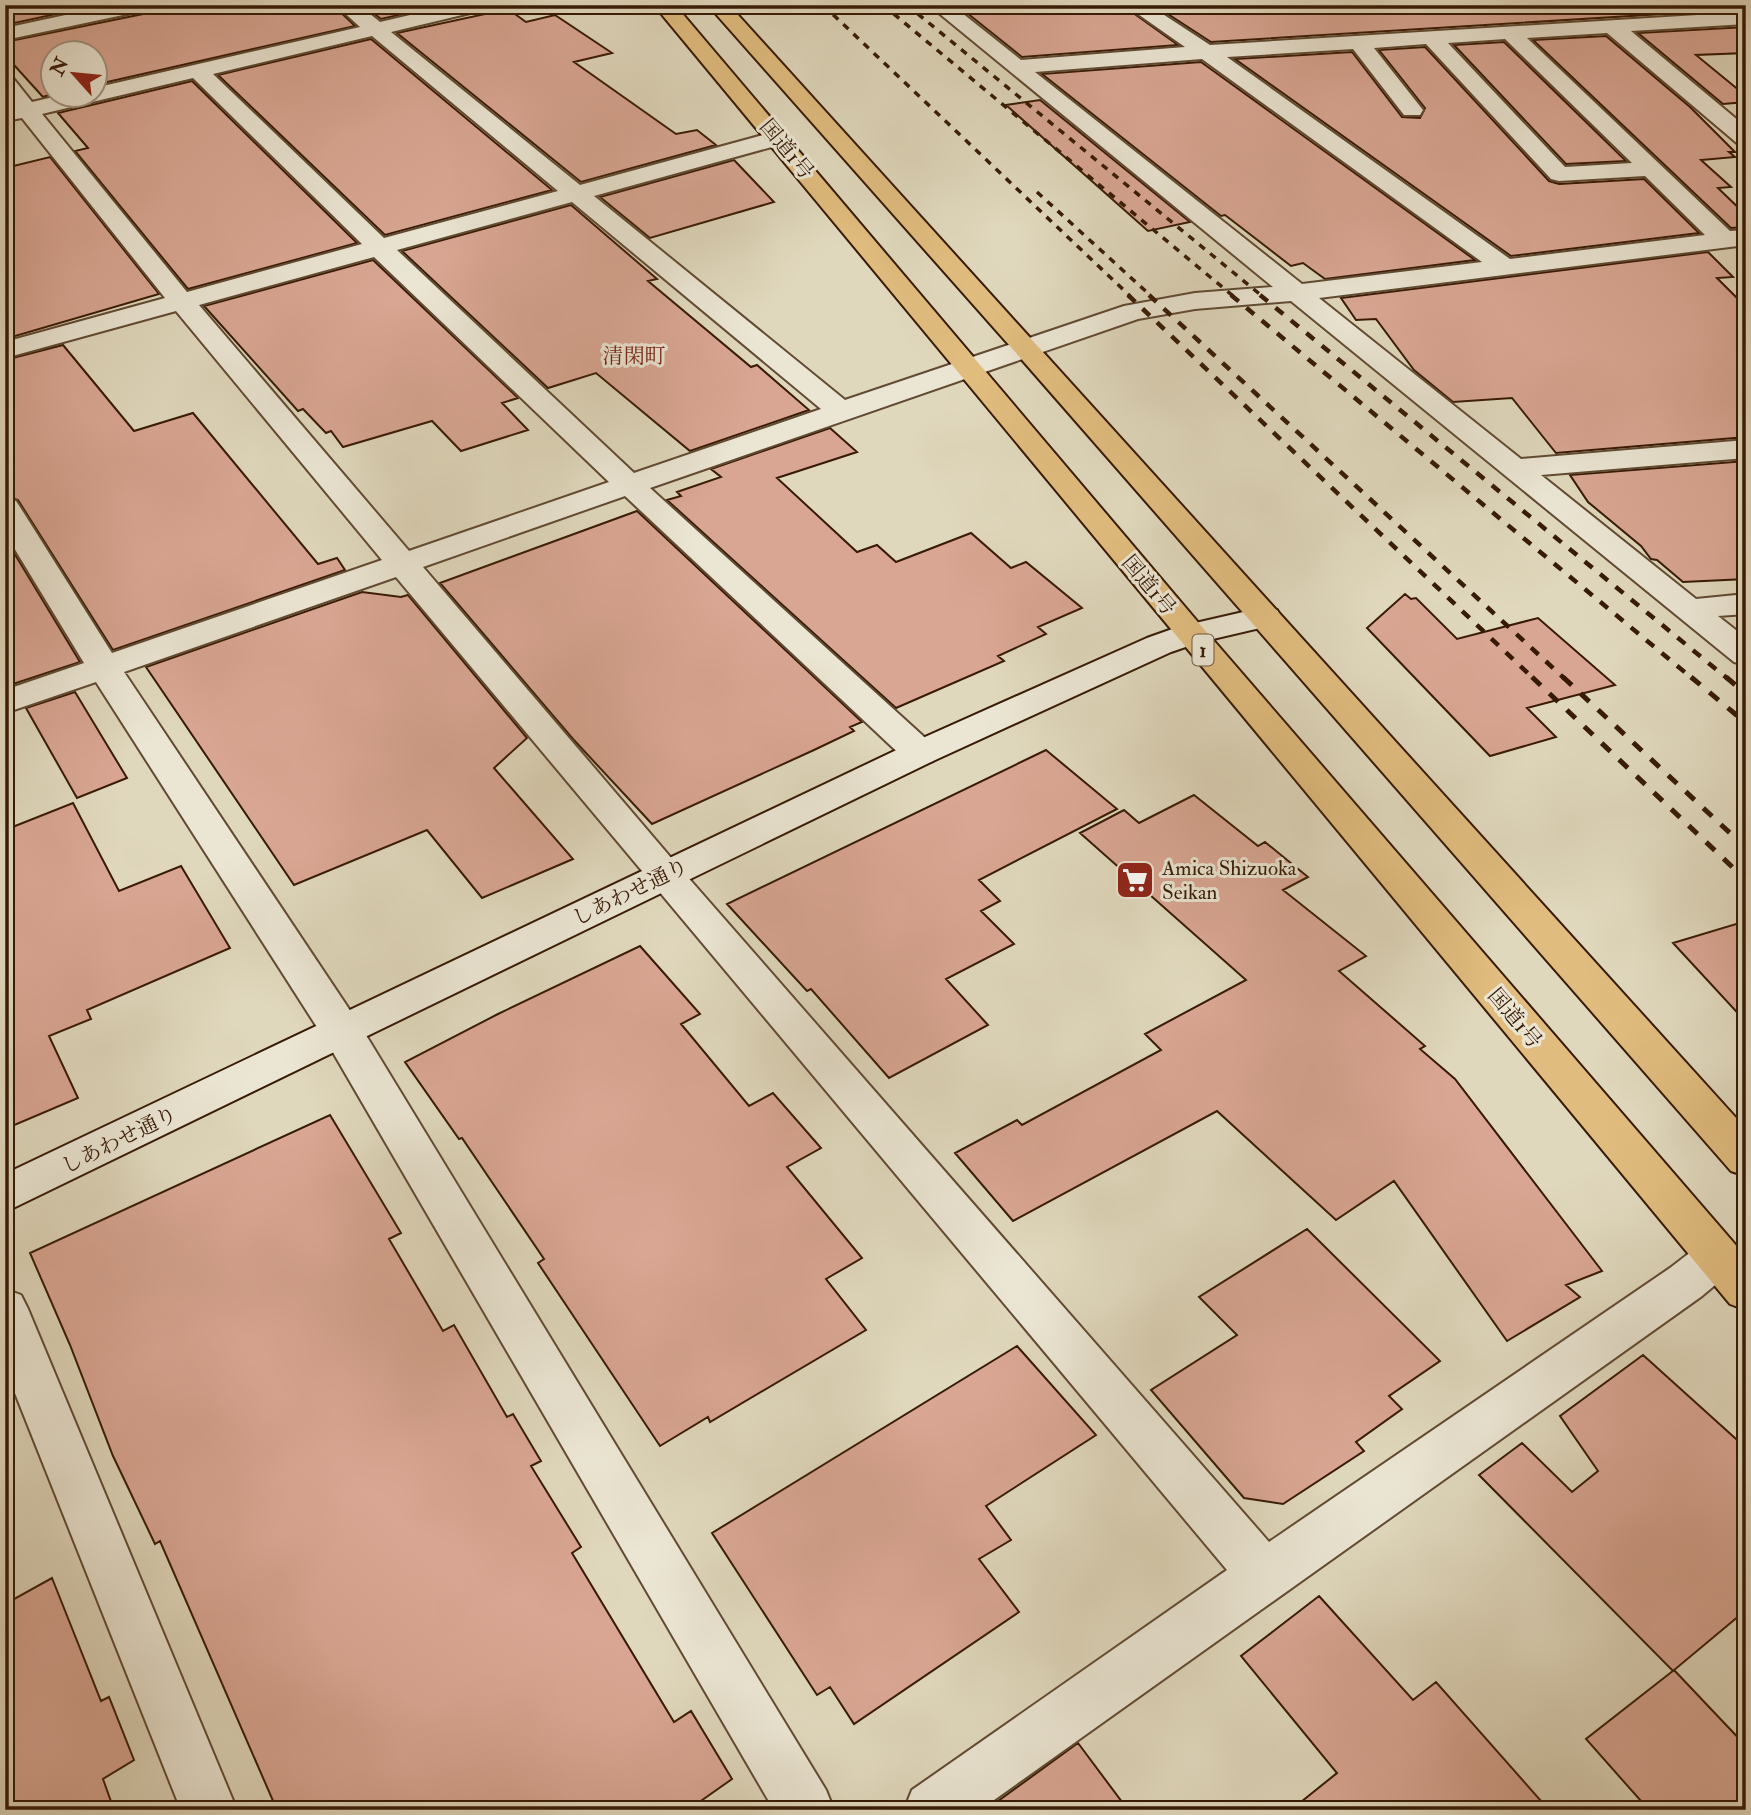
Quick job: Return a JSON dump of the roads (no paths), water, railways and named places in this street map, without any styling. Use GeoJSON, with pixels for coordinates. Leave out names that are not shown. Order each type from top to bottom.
{"type":"FeatureCollection","features":[{"type":"Feature","properties":{"kind":"highway","name":"国道1号"},"geometry":{"type":"LineString","coordinates":[[664,5],[778,138],[1190,634],[1732,1273]]}},
{"type":"Feature","properties":{"kind":"highway","name":"国道1号"},"geometry":{"type":"LineString","coordinates":[[718,5],[1027,348],[1746,1159]]}},
{"type":"Feature","properties":{"kind":"street"},"geometry":{"type":"LineString","coordinates":[[5,34],[142,5]]}},
{"type":"Feature","properties":{"kind":"street"},"geometry":{"type":"LineString","coordinates":[[346,5],[841,411]]}},
{"type":"Feature","properties":{"kind":"street"},"geometry":{"type":"LineString","coordinates":[[17,113],[480,5]]}},
{"type":"Feature","properties":{"kind":"street"},"geometry":{"type":"LineString","coordinates":[[939,5],[1746,655]]}},
{"type":"Feature","properties":{"kind":"street"},"geometry":{"type":"LineString","coordinates":[[1135,5],[1206,52],[1504,266]]}},
{"type":"Feature","properties":{"kind":"street"},"geometry":{"type":"LineString","coordinates":[[1015,66],[1746,18]]}},
{"type":"Feature","properties":{"kind":"street"},"geometry":{"type":"LineString","coordinates":[[1613,27],[1746,139]]}},
{"type":"Feature","properties":{"kind":"street"},"geometry":{"type":"LineString","coordinates":[[1510,33],[1652,169],[1735,239]]}},
{"type":"Feature","properties":{"kind":"street"},"geometry":{"type":"LineString","coordinates":[[1432,38],[1559,174],[1652,169]]}},
{"type":"Feature","properties":{"kind":"street"},"geometry":{"type":"LineString","coordinates":[[1357,42],[1412,110]]}},
{"type":"Feature","properties":{"kind":"street"},"geometry":{"type":"LineString","coordinates":[[198,71],[377,248],[627,485],[920,753]]}},
{"type":"Feature","properties":{"kind":"street"},"geometry":{"type":"LineString","coordinates":[[5,83],[17,113],[181,300],[665,875],[1264,1575]]}},
{"type":"Feature","properties":{"kind":"street"},"geometry":{"type":"LineString","coordinates":[[5,350],[778,138]]}},
{"type":"Feature","properties":{"kind":"street"},"geometry":{"type":"LineString","coordinates":[[5,702],[841,411],[1133,313],[1195,301],[1296,293],[1735,239]]}},
{"type":"Feature","properties":{"kind":"street"},"geometry":{"type":"LineString","coordinates":[[1516,468],[1746,449]]}},
{"type":"Feature","properties":{"kind":"street"},"geometry":{"type":"LineString","coordinates":[[5,507],[104,668],[342,1033],[806,1810]]}},
{"type":"Feature","properties":{"kind":"street"},"geometry":{"type":"LineString","coordinates":[[1689,609],[1746,604]]}},
{"type":"Feature","properties":{"kind":"street","name":"しあわせ通り"},"geometry":{"type":"LineString","coordinates":[[5,1194],[920,753],[1159,645],[1190,634],[1265,617]]}},
{"type":"Feature","properties":{"kind":"street"},"geometry":{"type":"LineString","coordinates":[[932,1810],[1686,1282],[1732,1273]]}},
{"type":"Feature","properties":{"kind":"street"},"geometry":{"type":"LineString","coordinates":[[5,1310],[209,1810]]}},
{"type":"Feature","properties":{"kind":"railway"},"geometry":{"type":"LineString","coordinates":[[823,5],[1130,296]]}},
{"type":"Feature","properties":{"kind":"railway"},"geometry":{"type":"LineString","coordinates":[[883,5],[1233,296]]}},
{"type":"Feature","properties":{"kind":"railway"},"geometry":{"type":"LineString","coordinates":[[907,5],[1262,296]]}},
{"type":"Feature","properties":{"kind":"railway"},"geometry":{"type":"LineString","coordinates":[[1037,192],[1151,296]]}},
{"type":"Feature","properties":{"kind":"railway"},"geometry":{"type":"LineString","coordinates":[[1128,295],[1534,679]]}},
{"type":"Feature","properties":{"kind":"railway"},"geometry":{"type":"LineString","coordinates":[[1149,295],[1565,679]]}},
{"type":"Feature","properties":{"kind":"railway"},"geometry":{"type":"LineString","coordinates":[[1231,295],[1693,679]]}},
{"type":"Feature","properties":{"kind":"railway"},"geometry":{"type":"LineString","coordinates":[[1260,295],[1728,679]]}},
{"type":"Feature","properties":{"kind":"railway"},"geometry":{"type":"LineString","coordinates":[[1532,677],[1746,880]]}},
{"type":"Feature","properties":{"kind":"railway"},"geometry":{"type":"LineString","coordinates":[[1563,677],[1746,848]]}},
{"type":"Feature","properties":{"kind":"railway"},"geometry":{"type":"LineString","coordinates":[[1691,677],[1746,723]]}},
{"type":"Feature","properties":{"kind":"railway"},"geometry":{"type":"LineString","coordinates":[[1726,677],[1746,694]]}},
{"type":"Feature","properties":{"kind":"place","name":"Amica Shizuoka Seikan"},"geometry":{"type":"Point","coordinates":[1135,880]}},
{"type":"Feature","properties":{"kind":"district","name":"清閑町"},"geometry":{"type":"Point","coordinates":[634,356]}}]}
